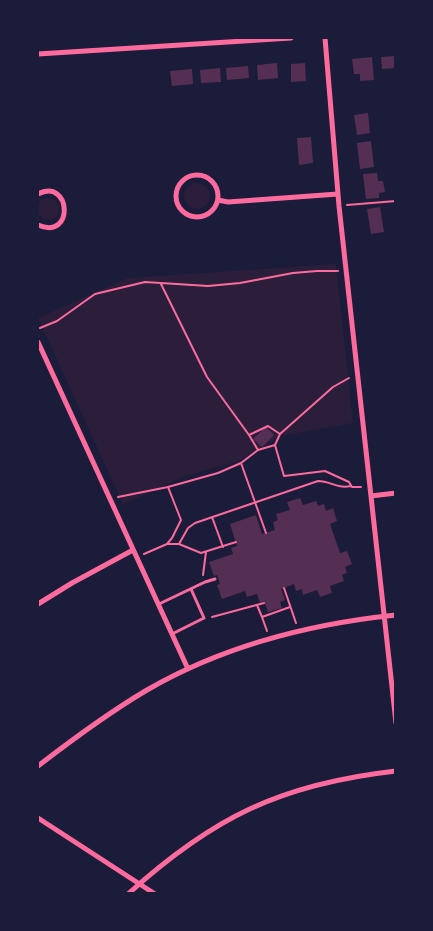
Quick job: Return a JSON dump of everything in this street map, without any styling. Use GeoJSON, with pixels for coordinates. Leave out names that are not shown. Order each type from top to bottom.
{"type":"FeatureCollection","features":[{"type":"Feature","properties":{"kind":"street"},"geometry":{"type":"LineString","coordinates":[[38,54],[291,38]]}},
{"type":"Feature","properties":{"kind":"street"},"geometry":{"type":"LineString","coordinates":[[325,38],[338,194],[396,723]]}},
{"type":"Feature","properties":{"kind":"street"},"geometry":{"type":"LineString","coordinates":[[198,175],[204,176],[215,185],[218,200],[212,211],[206,215],[192,217],[180,210],[175,196],[176,189],[184,178],[198,175]]}},
{"type":"Feature","properties":{"kind":"street"},"geometry":{"type":"LineString","coordinates":[[38,194],[47,191],[59,195],[63,200],[65,212],[60,222],[55,226],[44,228],[38,225]]}},
{"type":"Feature","properties":{"kind":"street"},"geometry":{"type":"LineString","coordinates":[[218,200],[228,202],[338,194]]}},
{"type":"Feature","properties":{"kind":"street"},"geometry":{"type":"LineString","coordinates":[[38,342],[188,669]]}},
{"type":"Feature","properties":{"kind":"street"},"geometry":{"type":"LineString","coordinates":[[371,496],[396,493]]}},
{"type":"Feature","properties":{"kind":"street"},"geometry":{"type":"LineString","coordinates":[[38,603],[79,578],[133,550]]}},
{"type":"Feature","properties":{"kind":"street"},"geometry":{"type":"LineString","coordinates":[[38,766],[121,706],[188,669],[238,649],[279,636],[314,627],[396,615]]}},
{"type":"Feature","properties":{"kind":"street"},"geometry":{"type":"LineString","coordinates":[[128,894],[176,853],[202,834],[258,804],[321,783],[396,771]]}},
{"type":"Feature","properties":{"kind":"street"},"geometry":{"type":"LineString","coordinates":[[38,818],[155,894]]}},
{"type":"Feature","properties":{"kind":"lane"},"geometry":{"type":"LineString","coordinates":[[158,604],[205,582],[215,580]]}},
{"type":"Feature","properties":{"kind":"lane"},"geometry":{"type":"LineString","coordinates":[[172,634],[204,618],[191,589]]}},
{"type":"Feature","properties":{"kind":"path"},"geometry":{"type":"LineString","coordinates":[[347,205],[396,201]]}},
{"type":"Feature","properties":{"kind":"path"},"geometry":{"type":"LineString","coordinates":[[40,328],[57,320],[95,294],[145,282],[208,286],[240,283],[293,272],[338,271]]}},
{"type":"Feature","properties":{"kind":"path"},"geometry":{"type":"LineString","coordinates":[[161,284],[207,377],[258,450]]}},
{"type":"Feature","properties":{"kind":"path"},"geometry":{"type":"LineString","coordinates":[[349,378],[333,387],[280,434],[275,445],[284,476],[324,471],[349,482],[350,486]]}},
{"type":"Feature","properties":{"kind":"path"},"geometry":{"type":"LineString","coordinates":[[249,435],[268,426],[280,434]]}},
{"type":"Feature","properties":{"kind":"path"},"geometry":{"type":"LineString","coordinates":[[118,497],[168,487],[218,473],[241,463],[258,450],[275,445]]}},
{"type":"Feature","properties":{"kind":"path"},"geometry":{"type":"LineString","coordinates":[[241,463],[266,533]]}},
{"type":"Feature","properties":{"kind":"path"},"geometry":{"type":"LineString","coordinates":[[179,544],[192,525],[318,481],[322,480],[341,488],[361,486]]}},
{"type":"Feature","properties":{"kind":"path"},"geometry":{"type":"LineString","coordinates":[[167,544],[181,520],[168,487]]}},
{"type":"Feature","properties":{"kind":"path"},"geometry":{"type":"LineString","coordinates":[[212,517],[223,546]]}},
{"type":"Feature","properties":{"kind":"path"},"geometry":{"type":"LineString","coordinates":[[144,554],[167,544],[179,544],[202,553],[236,542]]}},
{"type":"Feature","properties":{"kind":"path"},"geometry":{"type":"LineString","coordinates":[[205,582],[203,577],[206,552]]}},
{"type":"Feature","properties":{"kind":"path"},"geometry":{"type":"LineString","coordinates":[[284,588],[296,623]]}},
{"type":"Feature","properties":{"kind":"path"},"geometry":{"type":"LineString","coordinates":[[204,618],[264,603]]}},
{"type":"Feature","properties":{"kind":"path"},"geometry":{"type":"LineString","coordinates":[[257,604],[267,631]]}},
{"type":"Feature","properties":{"kind":"path"},"geometry":{"type":"LineString","coordinates":[[262,616],[290,607]]}},
{"type":"Feature","properties":{"kind":"shaded area"},"geometry":{"type":"Polygon","coordinates":[[[197,183],[206,187],[210,196],[206,205],[197,209],[188,205],[184,196],[188,187],[197,183]]]}},
{"type":"Feature","properties":{"kind":"shaded area"},"geometry":{"type":"Polygon","coordinates":[[[48,198],[56,201],[59,209],[56,217],[48,220],[40,217],[37,209],[40,201],[48,198]]]}},
{"type":"Feature","properties":{"kind":"shaded area"},"geometry":{"type":"Polygon","coordinates":[[[336,264],[353,423],[281,436],[238,461],[183,477],[123,504],[38,318],[128,278],[336,264]]]}},
{"type":"Feature","properties":{"kind":"building"},"geometry":{"type":"Polygon","coordinates":[[[396,56],[396,68],[382,69],[381,57],[396,56]]]}},
{"type":"Feature","properties":{"kind":"building"},"geometry":{"type":"Polygon","coordinates":[[[372,57],[374,80],[360,81],[360,74],[354,74],[352,59],[372,57]]]}},
{"type":"Feature","properties":{"kind":"building"},"geometry":{"type":"Polygon","coordinates":[[[277,63],[278,78],[258,80],[257,65],[277,63]]]}},
{"type":"Feature","properties":{"kind":"building"},"geometry":{"type":"Polygon","coordinates":[[[305,63],[306,81],[291,82],[291,64],[305,63]]]}},
{"type":"Feature","properties":{"kind":"building"},"geometry":{"type":"Polygon","coordinates":[[[248,66],[249,78],[227,80],[226,68],[248,66]]]}},
{"type":"Feature","properties":{"kind":"building"},"geometry":{"type":"Polygon","coordinates":[[[220,68],[221,82],[201,83],[200,70],[220,68]]]}},
{"type":"Feature","properties":{"kind":"building"},"geometry":{"type":"Polygon","coordinates":[[[192,69],[193,84],[172,86],[170,71],[192,69]]]}},
{"type":"Feature","properties":{"kind":"building"},"geometry":{"type":"Polygon","coordinates":[[[368,113],[370,133],[357,135],[354,115],[368,113]]]}},
{"type":"Feature","properties":{"kind":"building"},"geometry":{"type":"Polygon","coordinates":[[[311,137],[313,163],[299,165],[297,138],[311,137]]]}},
{"type":"Feature","properties":{"kind":"building"},"geometry":{"type":"Polygon","coordinates":[[[371,141],[374,167],[360,169],[357,143],[371,141]]]}},
{"type":"Feature","properties":{"kind":"building"},"geometry":{"type":"Polygon","coordinates":[[[377,173],[378,181],[383,181],[385,192],[379,193],[379,198],[366,199],[363,174],[377,173]]]}},
{"type":"Feature","properties":{"kind":"building"},"geometry":{"type":"Polygon","coordinates":[[[380,207],[384,232],[371,234],[367,209],[380,207]]]}},
{"type":"Feature","properties":{"kind":"building"},"geometry":{"type":"Polygon","coordinates":[[[266,427],[274,435],[262,447],[253,439],[266,427]]]}},
{"type":"Feature","properties":{"kind":"building"},"geometry":{"type":"Polygon","coordinates":[[[300,498],[303,505],[316,501],[318,506],[324,504],[326,511],[333,508],[337,521],[330,524],[340,553],[347,551],[352,564],[345,567],[347,573],[342,575],[344,581],[330,586],[332,593],[320,597],[317,590],[303,595],[302,589],[296,591],[294,584],[281,589],[285,600],[280,602],[282,608],[268,612],[264,601],[260,603],[257,594],[247,597],[245,591],[222,599],[217,585],[220,584],[217,575],[214,576],[209,562],[233,554],[231,548],[237,546],[230,524],[256,515],[262,534],[275,530],[273,522],[278,520],[276,514],[290,510],[287,502],[300,498]]]}}]}
